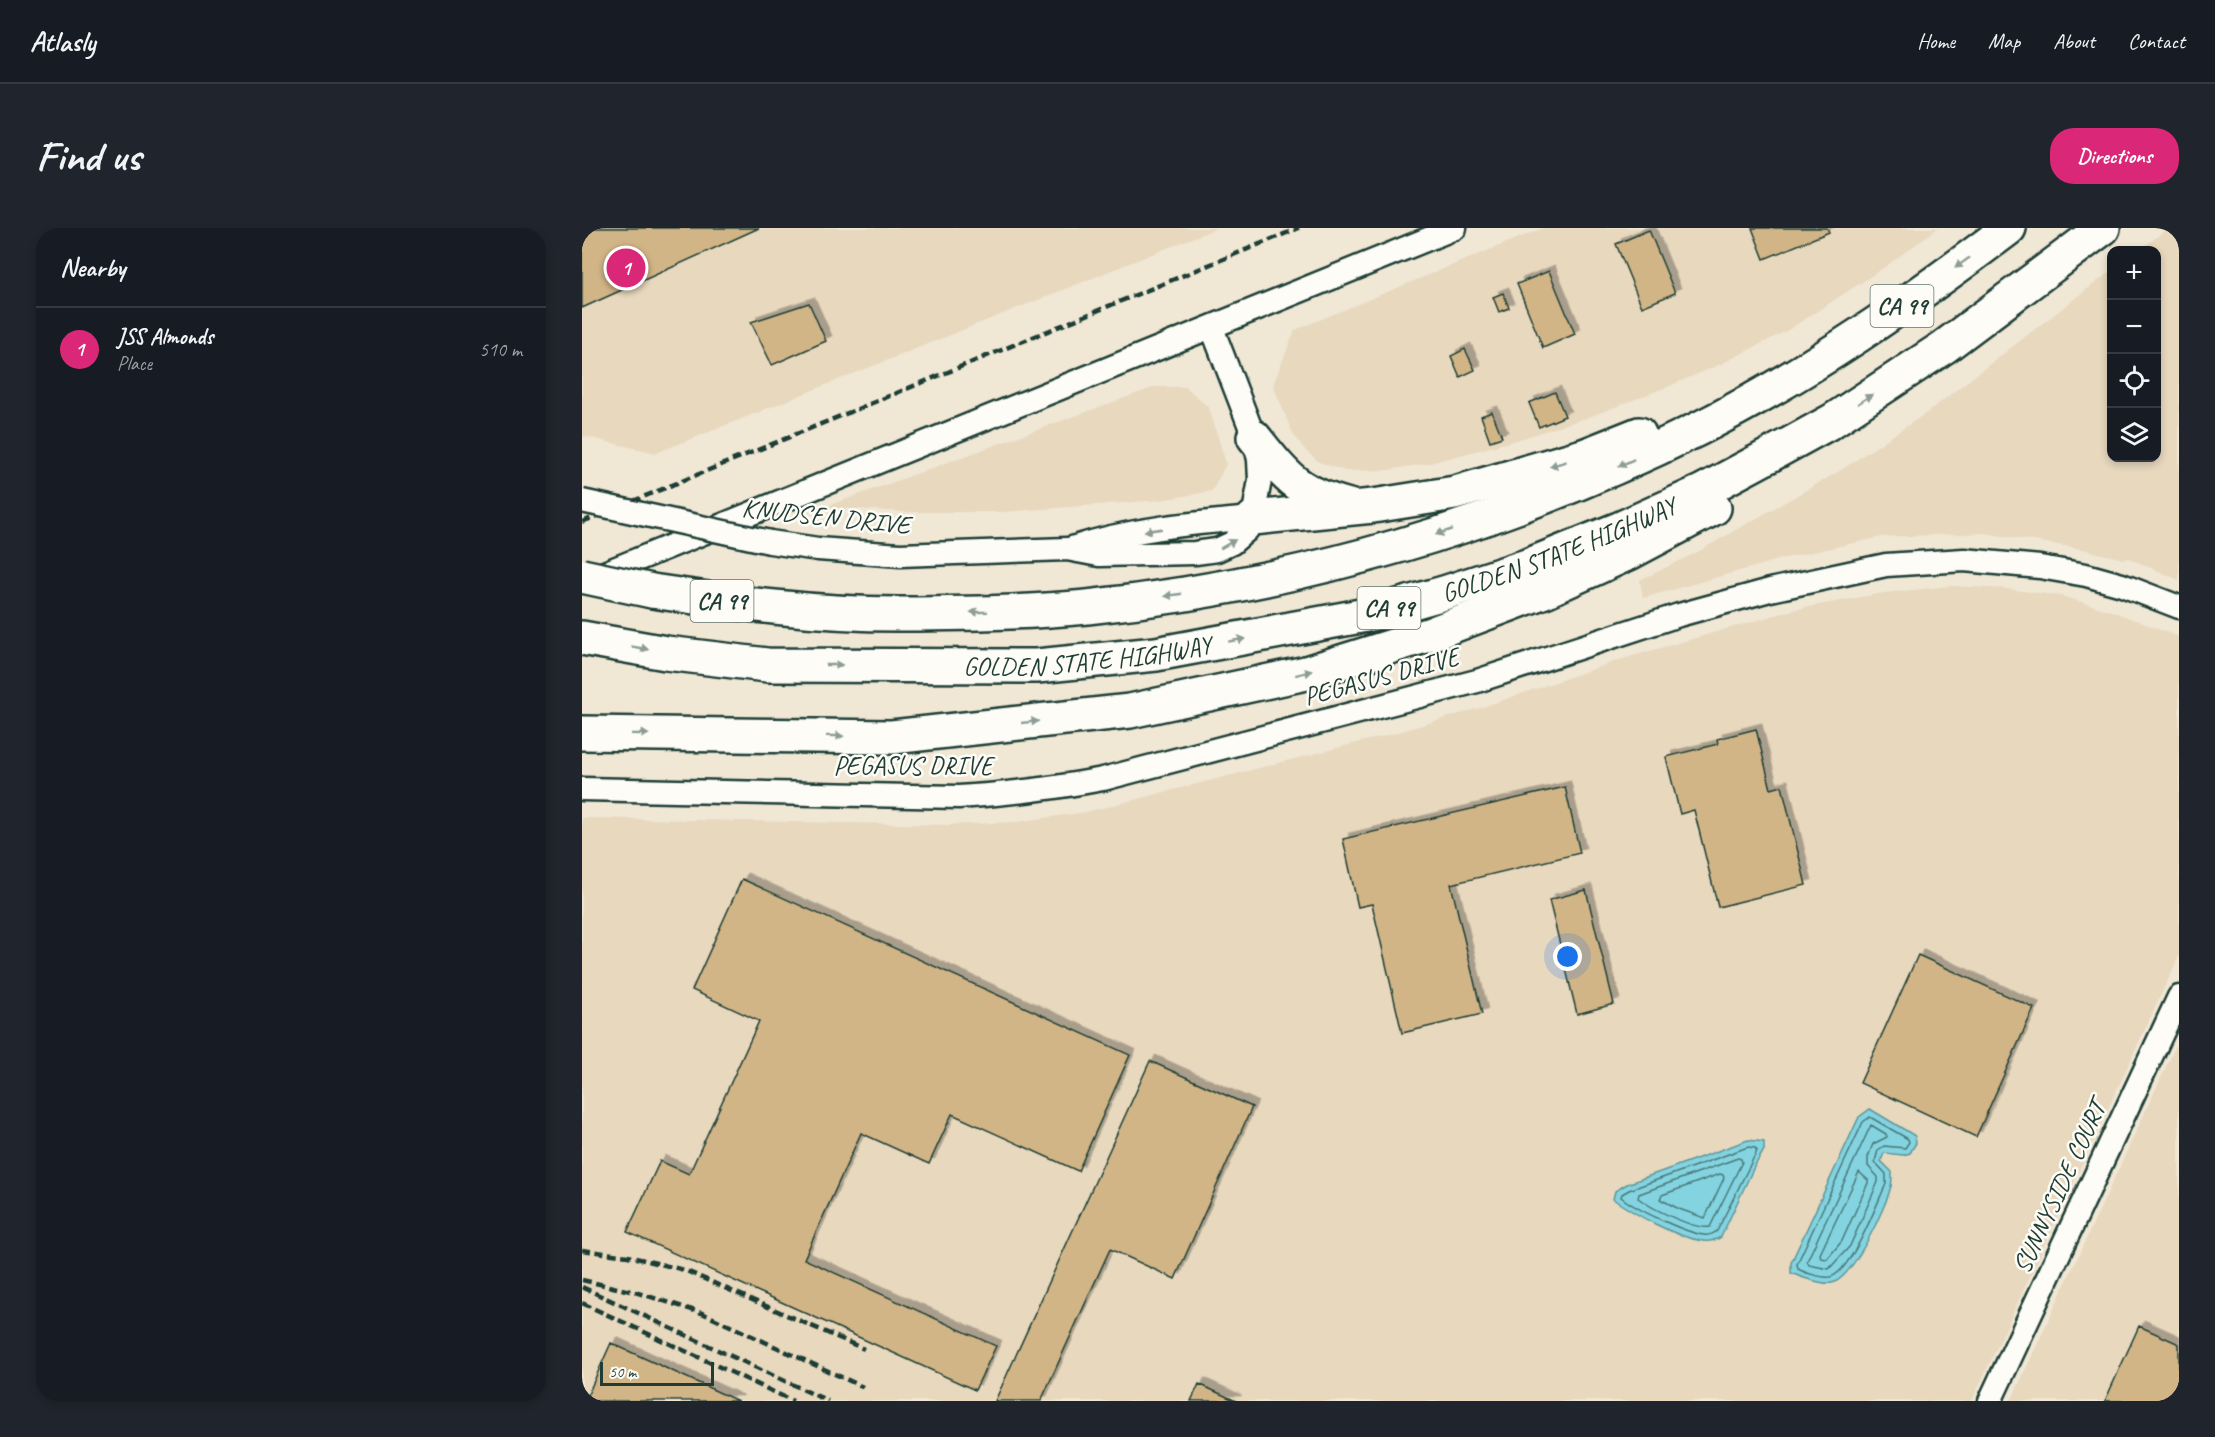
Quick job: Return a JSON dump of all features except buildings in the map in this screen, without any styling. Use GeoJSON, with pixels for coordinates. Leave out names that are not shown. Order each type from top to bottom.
{"type":"FeatureCollection","features":[{"type":"Feature","properties":{"kind":"highway","name":"GOLDEN STATE HIGHWAY"},"geometry":{"type":"LineString","coordinates":[[582,576],[652,591],[792,609],[895,614],[1004,612],[1086,607],[1220,589],[1378,553],[1489,518],[1597,476],[1699,428],[1790,378],[1893,313],[2009,228]]}},
{"type":"Feature","properties":{"kind":"highway","name":"GOLDEN STATE HIGHWAY"},"geometry":{"type":"LineString","coordinates":[[582,638],[666,653],[767,665],[1038,666],[1156,654],[1366,615],[1527,566],[1619,529],[1703,490],[1832,421],[1944,347],[2103,228]]}},
{"type":"Feature","properties":{"kind":"highway"},"geometry":{"type":"LineString","coordinates":[[1253,518],[1356,508],[1455,493],[1586,455],[1790,378]]}},
{"type":"Feature","properties":{"kind":"highway"},"geometry":{"type":"LineString","coordinates":[[582,733],[892,737],[1130,711],[1306,673],[1441,630],[1547,590],[1629,553],[1712,510],[1832,421]]}},
{"type":"Feature","properties":{"kind":"highway"},"geometry":{"type":"LineString","coordinates":[[1254,437],[1294,483],[1320,497],[1356,508]]}},
{"type":"Feature","properties":{"kind":"street"},"geometry":{"type":"LineString","coordinates":[[582,582],[1455,228]]}},
{"type":"Feature","properties":{"kind":"street"},"geometry":{"type":"LineString","coordinates":[[1212,327],[1254,437],[1260,480],[1253,518]]}},
{"type":"Feature","properties":{"kind":"street","name":"KNUDSEN DRIVE"},"geometry":{"type":"LineString","coordinates":[[582,501],[770,542],[818,549],[900,555],[1067,549],[1100,538],[1130,533],[1253,518]]}},
{"type":"Feature","properties":{"kind":"street","name":"PEGASUS DRIVE"},"geometry":{"type":"LineString","coordinates":[[582,789],[959,796],[1007,794],[1055,788],[1103,779],[1477,681],[1679,615],[1770,590],[1886,565],[1964,560],[2040,567],[2113,583],[2179,607]]}},
{"type":"Feature","properties":{"kind":"street","name":"SUNNYSIDE COURT"},"geometry":{"type":"LineString","coordinates":[[1990,1401],[2179,997]]}},
{"type":"Feature","properties":{"kind":"shaded area"},"geometry":{"type":"Polygon","coordinates":[[[582,228],[1217,228],[656,453],[582,436],[582,228]]]}},
{"type":"Feature","properties":{"kind":"shaded area"},"geometry":{"type":"Polygon","coordinates":[[[1543,228],[1938,228],[1882,269],[1788,330],[1723,363],[1586,418],[1513,441],[1430,463],[1388,470],[1345,471],[1319,462],[1306,451],[1293,434],[1273,385],[1295,330],[1543,228]]]}},
{"type":"Feature","properties":{"kind":"shaded area"},"geometry":{"type":"Polygon","coordinates":[[[2169,228],[2179,228],[2179,580],[2128,558],[2123,559],[2083,549],[1985,533],[1881,537],[1785,558],[1643,598],[1640,580],[1694,554],[1838,472],[1925,414],[2107,274],[2107,462],[2161,462],[2161,246],[2144,246],[2169,228]]]}},
{"type":"Feature","properties":{"kind":"shaded area"},"geometry":{"type":"Polygon","coordinates":[[[1155,387],[1186,387],[1209,408],[1226,464],[1212,491],[1160,500],[1003,512],[905,512],[825,507],[1155,387]]]}},
{"type":"Feature","properties":{"kind":"shaded area"},"geometry":{"type":"Polygon","coordinates":[[[1951,586],[2007,589],[2061,596],[2114,612],[2179,637],[2179,956],[1972,1401],[582,1401],[582,818],[948,825],[1017,822],[1087,812],[1392,734],[1483,707],[1626,658],[1797,609],[1884,593],[1951,586]]]}},
{"type":"Feature","properties":{"kind":"shaded area"},"geometry":{"type":"Polygon","coordinates":[[[2179,1039],[2179,1401],[2011,1401],[2179,1039]]]}},
{"type":"Feature","properties":{"kind":"water"},"geometry":{"type":"Polygon","coordinates":[[[1870,1109],[1915,1136],[1916,1143],[1910,1153],[1903,1155],[1884,1153],[1881,1161],[1892,1172],[1888,1196],[1876,1225],[1849,1269],[1832,1283],[1823,1283],[1791,1273],[1791,1263],[1859,1117],[1870,1109]]]}},
{"type":"Feature","properties":{"kind":"water"},"geometry":{"type":"Polygon","coordinates":[[[1748,1140],[1764,1142],[1764,1150],[1721,1237],[1717,1239],[1703,1241],[1680,1235],[1644,1218],[1613,1199],[1615,1191],[1627,1184],[1748,1140]]]}},
{"type":"Feature","properties":{"kind":"railway"},"geometry":{"type":"LineString","coordinates":[[582,522],[1299,228]]}},
{"type":"Feature","properties":{"kind":"railway"},"geometry":{"type":"LineString","coordinates":[[582,1250],[628,1256],[684,1270],[864,1349]]}},
{"type":"Feature","properties":{"kind":"railway"},"geometry":{"type":"LineString","coordinates":[[582,1280],[635,1292],[702,1313],[863,1387]]}},
{"type":"Feature","properties":{"kind":"railway"},"geometry":{"type":"LineString","coordinates":[[582,1287],[828,1401]]}},
{"type":"Feature","properties":{"kind":"railway"},"geometry":{"type":"LineString","coordinates":[[582,1303],[793,1401]]}},
{"type":"Feature","properties":{"kind":"place","name":"JSS Almonds"},"geometry":{"type":"Point","coordinates":[626,268]}}]}
